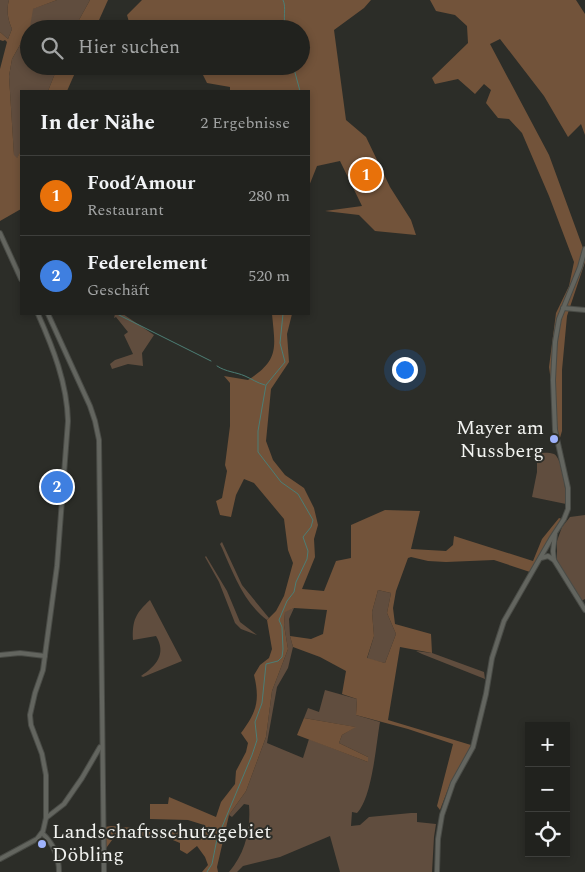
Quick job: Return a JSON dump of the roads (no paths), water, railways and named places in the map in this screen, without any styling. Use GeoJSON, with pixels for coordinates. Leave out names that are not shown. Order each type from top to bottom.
{"type":"FeatureCollection","features":[{"type":"Feature","properties":{"kind":"street"},"geometry":{"type":"LineString","coordinates":[[0,233],[20,276]]}},
{"type":"Feature","properties":{"kind":"street"},"geometry":{"type":"LineString","coordinates":[[437,872],[438,839],[442,815],[453,784],[473,747],[495,648],[504,621],[566,516],[569,499],[568,488],[556,442],[553,398],[556,336],[563,308],[580,267],[585,249]]}},
{"type":"Feature","properties":{"kind":"street"},"geometry":{"type":"LineString","coordinates":[[563,308],[585,310]]}},
{"type":"Feature","properties":{"kind":"street"},"geometry":{"type":"LineString","coordinates":[[0,858],[31,843],[42,833],[46,818],[46,775],[42,754],[31,725],[30,715],[35,693],[42,675],[45,656],[62,517],[68,420],[67,403],[60,372],[48,336],[38,315]]}},
{"type":"Feature","properties":{"kind":"street"},"geometry":{"type":"LineString","coordinates":[[48,315],[90,406],[99,440],[101,745],[103,757],[104,872]]}},
{"type":"Feature","properties":{"kind":"street"},"geometry":{"type":"LineString","coordinates":[[556,531],[553,551],[554,560],[585,610]]}},
{"type":"Feature","properties":{"kind":"street"},"geometry":{"type":"LineString","coordinates":[[540,558],[546,556],[554,560]]}},
{"type":"Feature","properties":{"kind":"street"},"geometry":{"type":"LineString","coordinates":[[0,655],[20,653],[45,656]]}},
{"type":"Feature","properties":{"kind":"street"},"geometry":{"type":"LineString","coordinates":[[46,818],[67,801],[101,745]]}},
{"type":"Feature","properties":{"kind":"street"},"geometry":{"type":"LineString","coordinates":[[42,833],[50,840],[56,851],[60,872]]}},
{"type":"Feature","properties":{"kind":"waterway"},"geometry":{"type":"LineString","coordinates":[[283,0],[285,6],[284,20]]}},
{"type":"Feature","properties":{"kind":"waterway"},"geometry":{"type":"LineString","coordinates":[[296,75],[300,90]]}},
{"type":"Feature","properties":{"kind":"waterway"},"geometry":{"type":"LineString","coordinates":[[119,315],[211,361]]}},
{"type":"Feature","properties":{"kind":"waterway"},"geometry":{"type":"LineString","coordinates":[[207,872],[212,864],[217,839],[257,740],[255,722],[262,703],[266,664],[278,661],[282,657],[282,627],[279,620],[287,601],[294,592],[296,582],[307,559],[308,551],[303,537],[311,527],[313,520],[298,494],[281,482],[258,452],[258,431],[266,385],[285,362],[280,343],[283,315]]}},
{"type":"Feature","properties":{"kind":"waterway"},"geometry":{"type":"LineString","coordinates":[[217,366],[265,385]]}},
{"type":"Feature","properties":{"kind":"place","name":"Food‘Amour"},"geometry":{"type":"Point","coordinates":[366,175]}},
{"type":"Feature","properties":{"kind":"place","name":"Mayer am Nussberg"},"geometry":{"type":"Point","coordinates":[554,439]}},
{"type":"Feature","properties":{"kind":"place","name":"Federelement"},"geometry":{"type":"Point","coordinates":[57,487]}},
{"type":"Feature","properties":{"kind":"place","name":"Landschaftsschutzgebiet Döbling"},"geometry":{"type":"Point","coordinates":[42,844]}}]}
